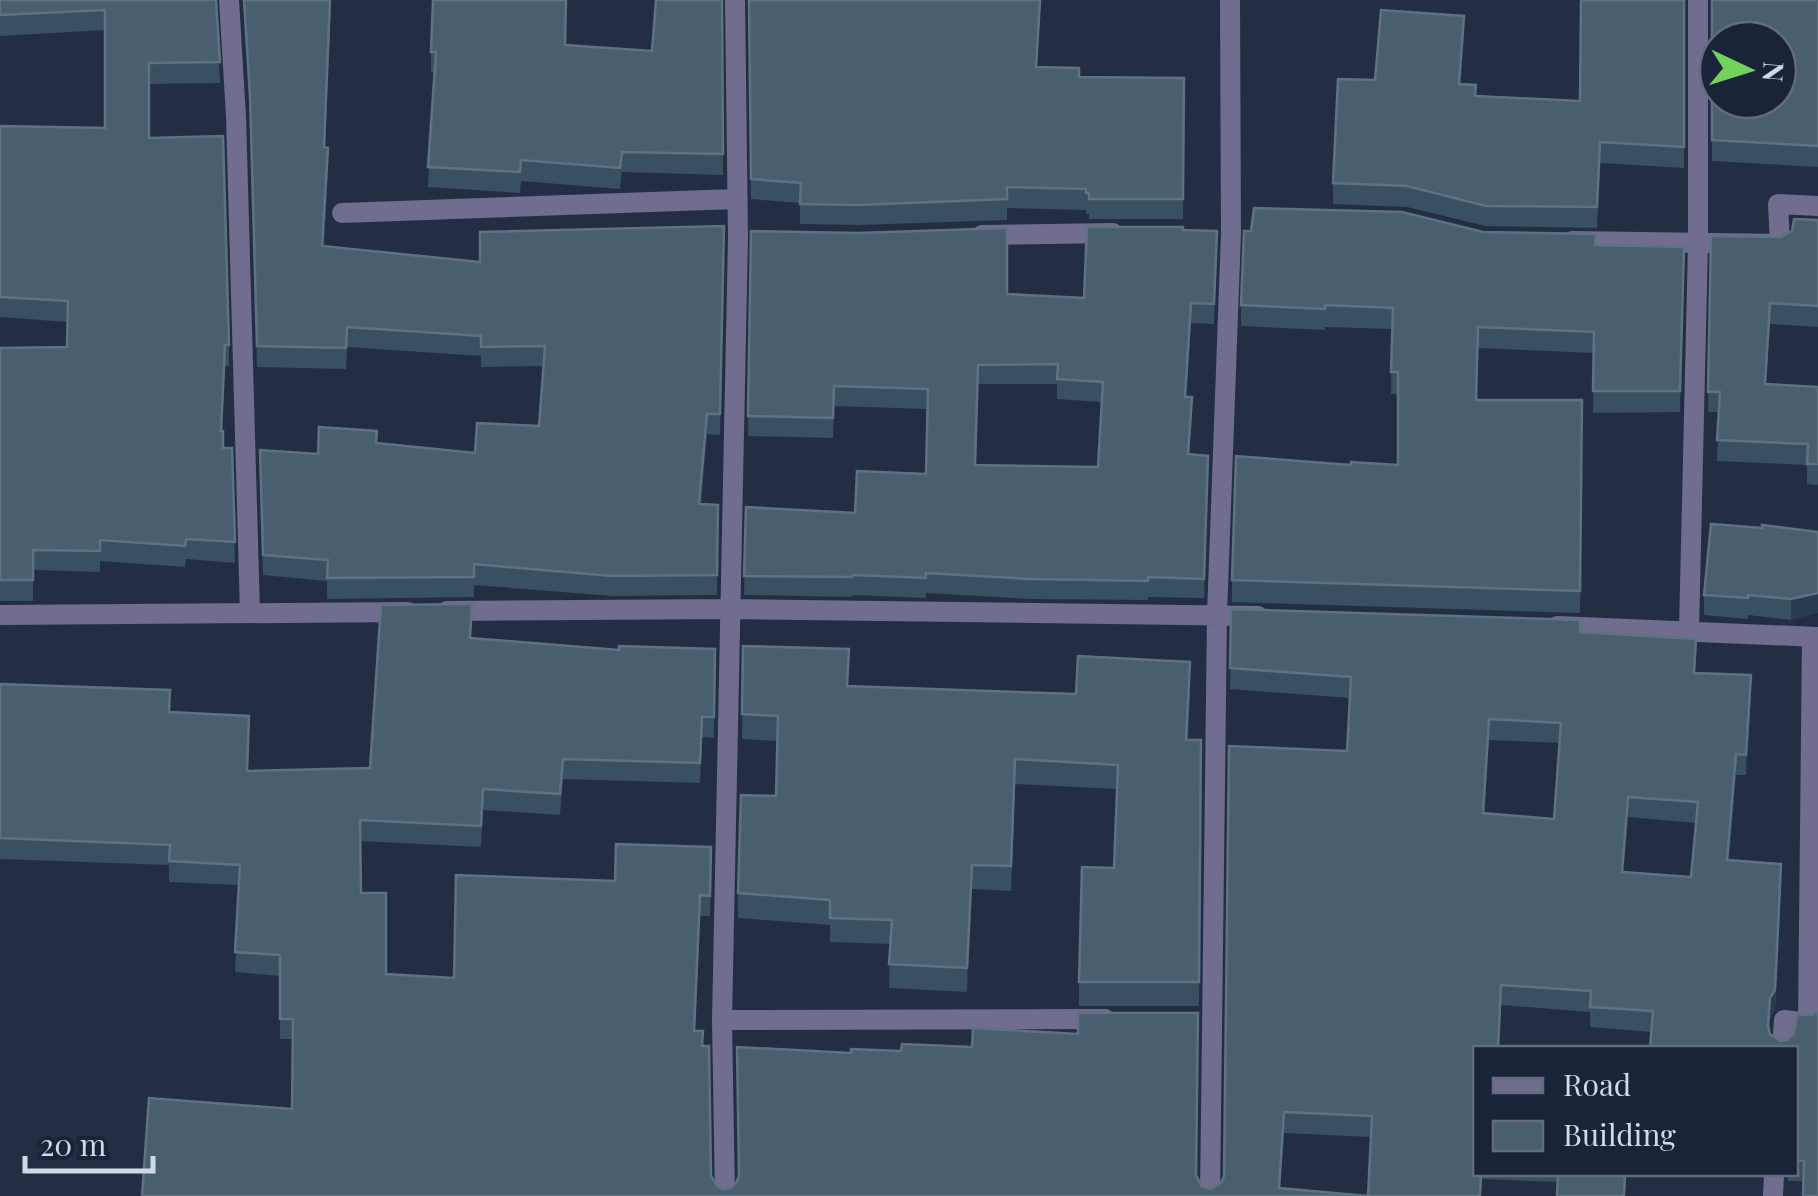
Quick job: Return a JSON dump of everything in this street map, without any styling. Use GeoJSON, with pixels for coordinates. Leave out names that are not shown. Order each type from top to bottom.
{"type":"FeatureCollection","features":[{"type":"Feature","properties":{"kind":"street"},"geometry":{"type":"LineString","coordinates":[[229,0],[236,116],[250,613]]}},
{"type":"Feature","properties":{"kind":"street"},"geometry":{"type":"LineString","coordinates":[[725,1196],[722,1020],[730,609],[748,237],[736,200],[735,0]]}},
{"type":"Feature","properties":{"kind":"street"},"geometry":{"type":"LineString","coordinates":[[1210,1196],[1202,1020],[1217,615],[1222,233],[1230,0]]}},
{"type":"Feature","properties":{"kind":"street"},"geometry":{"type":"LineString","coordinates":[[1689,630],[1698,243],[1698,0]]}},
{"type":"Feature","properties":{"kind":"street"},"geometry":{"type":"LineString","coordinates":[[342,212],[736,200]]}},
{"type":"Feature","properties":{"kind":"street"},"geometry":{"type":"LineString","coordinates":[[1542,241],[1780,244],[1778,204],[1818,206]]}},
{"type":"Feature","properties":{"kind":"street"},"geometry":{"type":"LineString","coordinates":[[1222,233],[1248,215]]}},
{"type":"Feature","properties":{"kind":"street"},"geometry":{"type":"LineString","coordinates":[[970,235],[1138,233]]}},
{"type":"Feature","properties":{"kind":"street"},"geometry":{"type":"LineString","coordinates":[[0,616],[730,609],[1276,617]]}},
{"type":"Feature","properties":{"kind":"street"},"geometry":{"type":"LineString","coordinates":[[1532,625],[1815,637],[1813,1023],[1784,1020],[1782,1046]]}},
{"type":"Feature","properties":{"kind":"street"},"geometry":{"type":"LineString","coordinates":[[722,1020],[1117,1019]]}},
{"type":"Feature","properties":{"kind":"building"},"geometry":{"type":"Polygon","coordinates":[[[0,0],[216,0],[220,62],[149,63],[149,138],[223,136],[229,345],[225,345],[221,431],[223,448],[232,448],[235,542],[186,539],[185,546],[100,540],[100,551],[33,550],[33,580],[0,580],[0,348],[67,347],[68,301],[0,297],[0,126],[105,128],[105,10],[0,15],[0,0]]]}},
{"type":"Feature","properties":{"kind":"building"},"geometry":{"type":"Polygon","coordinates":[[[244,0],[330,0],[322,246],[480,262],[480,232],[724,226],[720,414],[707,414],[699,504],[718,505],[717,575],[612,576],[474,564],[474,577],[327,578],[328,560],[263,555],[260,450],[318,454],[319,427],[377,431],[376,443],[475,453],[477,423],[539,426],[545,346],[481,347],[481,336],[347,327],[346,348],[257,346],[244,0]]]}},
{"type":"Feature","properties":{"kind":"building"},"geometry":{"type":"Polygon","coordinates":[[[433,0],[566,0],[565,45],[652,51],[656,0],[722,0],[723,154],[622,152],[620,168],[521,160],[520,172],[428,167],[436,52],[431,52],[433,0]]]}},
{"type":"Feature","properties":{"kind":"building"},"geometry":{"type":"Polygon","coordinates":[[[749,0],[1040,0],[1036,67],[1079,68],[1079,77],[1184,78],[1183,199],[1089,199],[1086,189],[1007,187],[1007,199],[800,204],[801,183],[751,179],[749,0]]]}},
{"type":"Feature","properties":{"kind":"building"},"geometry":{"type":"Polygon","coordinates":[[[1581,0],[1684,0],[1684,147],[1600,142],[1597,207],[1486,206],[1407,186],[1333,183],[1338,79],[1375,80],[1381,10],[1464,16],[1459,84],[1476,85],[1475,96],[1580,101],[1581,0]]]}},
{"type":"Feature","properties":{"kind":"building"},"geometry":{"type":"Polygon","coordinates":[[[1712,0],[1818,0],[1818,146],[1712,140],[1712,120],[1798,120],[1798,20],[1712,20],[1712,0]]]}},
{"type":"Feature","properties":{"kind":"building"},"geometry":{"type":"Polygon","coordinates":[[[1254,208],[1402,212],[1483,232],[1596,234],[1595,245],[1684,247],[1680,391],[1593,391],[1594,332],[1478,327],[1476,400],[1582,400],[1580,591],[1232,580],[1236,456],[1398,465],[1398,372],[1391,372],[1393,308],[1241,305],[1244,231],[1251,231],[1254,208]]]}},
{"type":"Feature","properties":{"kind":"building"},"geometry":{"type":"Polygon","coordinates":[[[1794,219],[1818,220],[1818,306],[1770,303],[1765,384],[1818,387],[1818,464],[1807,464],[1808,444],[1717,440],[1720,392],[1708,392],[1711,236],[1781,237],[1792,231],[1794,219]]]}},
{"type":"Feature","properties":{"kind":"building"},"geometry":{"type":"Polygon","coordinates":[[[1087,227],[1217,231],[1214,304],[1191,303],[1185,397],[1192,397],[1188,454],[1208,456],[1204,579],[1030,579],[926,573],[926,578],[744,576],[746,507],[855,513],[857,471],[926,474],[928,389],[834,386],[833,418],[748,416],[751,231],[858,233],[1007,228],[1007,294],[1084,298],[1087,227]],[[1058,364],[978,365],[975,465],[1098,467],[1103,382],[1057,379],[1058,364]]]}},
{"type":"Feature","properties":{"kind":"building"},"geometry":{"type":"Polygon","coordinates":[[[1711,524],[1818,532],[1818,593],[1791,599],[1704,595],[1711,524]]]}},
{"type":"Feature","properties":{"kind":"building"},"geometry":{"type":"Polygon","coordinates":[[[472,604],[470,638],[619,650],[619,646],[715,649],[714,717],[702,717],[700,763],[563,759],[560,794],[483,789],[481,826],[360,820],[361,893],[386,893],[386,974],[454,978],[456,875],[615,881],[616,844],[711,847],[710,896],[700,895],[694,1031],[703,1031],[702,1046],[709,1046],[711,1176],[718,1187],[731,1188],[739,1176],[737,1047],[851,1053],[851,1049],[901,1051],[902,1044],[972,1047],[973,1028],[1078,1034],[1078,1013],[1198,1013],[1196,1175],[1202,1187],[1211,1189],[1224,1176],[1229,746],[1347,751],[1351,677],[1230,668],[1231,609],[1580,620],[1580,632],[1696,639],[1694,673],[1751,675],[1746,755],[1736,754],[1727,860],[1781,864],[1775,990],[1770,998],[1768,1026],[1770,1034],[1780,1041],[1787,1040],[1794,1034],[1797,1015],[1818,1011],[1818,1196],[1803,1196],[1804,1161],[1798,1160],[1798,1046],[1650,1046],[1653,1011],[1590,1007],[1591,991],[1501,985],[1498,1046],[1473,1046],[1473,1176],[1481,1176],[1480,1196],[1368,1196],[142,1196],[149,1098],[292,1109],[293,1019],[280,1019],[280,955],[235,952],[240,865],[169,861],[170,845],[0,838],[0,684],[170,690],[169,712],[249,716],[247,771],[370,768],[381,605],[472,604]],[[1489,719],[1483,813],[1554,819],[1561,723],[1489,719]],[[1628,797],[1622,872],[1691,877],[1698,802],[1628,797]],[[1284,1112],[1279,1188],[1368,1196],[1372,1116],[1284,1112]]]}},
{"type":"Feature","properties":{"kind":"building"},"geometry":{"type":"Polygon","coordinates":[[[743,646],[849,649],[847,686],[1076,694],[1078,656],[1190,662],[1186,740],[1201,740],[1199,982],[1079,982],[1082,867],[1114,868],[1118,765],[1015,759],[1011,866],[972,865],[967,968],[889,964],[892,920],[830,918],[830,900],[738,893],[741,795],[776,796],[778,716],[742,714],[743,646]]]}},
{"type":"Feature","properties":{"kind":"building"},"geometry":{"type":"Polygon","coordinates":[[[1558,1176],[1625,1176],[1624,1196],[1557,1196],[1558,1176]]]}}]}
